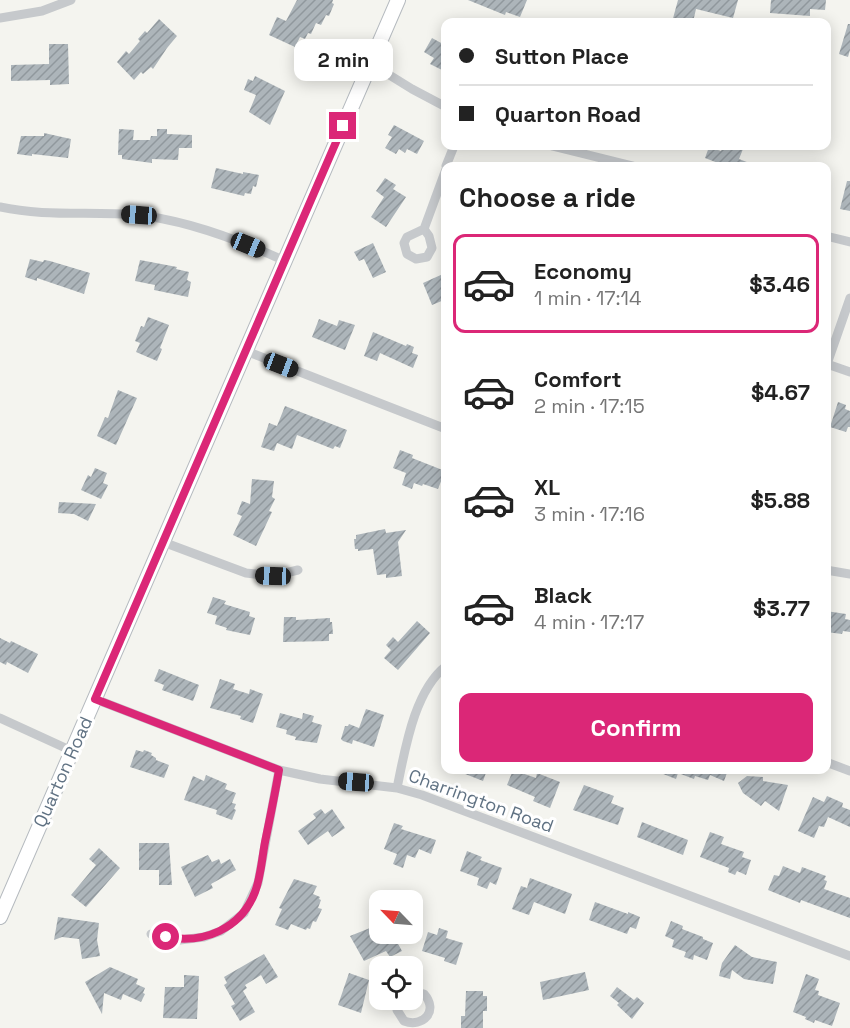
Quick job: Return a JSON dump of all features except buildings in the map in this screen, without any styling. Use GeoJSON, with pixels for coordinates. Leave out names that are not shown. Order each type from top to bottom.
{"type":"FeatureCollection","features":[{"type":"Feature","properties":{"kind":"street"},"geometry":{"type":"LineString","coordinates":[[0,18],[42,11],[71,0]]}},
{"type":"Feature","properties":{"kind":"street","name":"Quarton Road"},"geometry":{"type":"LineString","coordinates":[[0,917],[398,0]]}},
{"type":"Feature","properties":{"kind":"street"},"geometry":{"type":"LineString","coordinates":[[370,63],[441,104]]}},
{"type":"Feature","properties":{"kind":"street"},"geometry":{"type":"LineString","coordinates":[[564,150],[598,162]]}},
{"type":"Feature","properties":{"kind":"street"},"geometry":{"type":"LineString","coordinates":[[424,229],[441,182]]}},
{"type":"Feature","properties":{"kind":"street"},"geometry":{"type":"LineString","coordinates":[[0,207],[33,212],[116,213],[155,218],[235,240],[285,261]]}},
{"type":"Feature","properties":{"kind":"street"},"geometry":{"type":"LineString","coordinates":[[831,237],[850,242]]}},
{"type":"Feature","properties":{"kind":"street"},"geometry":{"type":"LineString","coordinates":[[831,353],[850,298]]}},
{"type":"Feature","properties":{"kind":"street"},"geometry":{"type":"LineString","coordinates":[[246,351],[441,427]]}},
{"type":"Feature","properties":{"kind":"street"},"geometry":{"type":"LineString","coordinates":[[831,365],[850,372]]}},
{"type":"Feature","properties":{"kind":"street"},"geometry":{"type":"LineString","coordinates":[[163,542],[246,573],[273,576],[298,570]]}},
{"type":"Feature","properties":{"kind":"street"},"geometry":{"type":"LineString","coordinates":[[831,571],[850,574]]}},
{"type":"Feature","properties":{"kind":"street"},"geometry":{"type":"LineString","coordinates":[[397,788],[411,729],[422,699],[434,678],[441,671]]}},
{"type":"Feature","properties":{"kind":"street","name":"Charrington Road"},"geometry":{"type":"LineString","coordinates":[[95,699],[279,770],[314,778],[397,788],[433,799],[850,956]]}},
{"type":"Feature","properties":{"kind":"street"},"geometry":{"type":"LineString","coordinates":[[0,718],[72,751]]}},
{"type":"Feature","properties":{"kind":"street"},"geometry":{"type":"LineString","coordinates":[[831,764],[850,771]]}},
{"type":"Feature","properties":{"kind":"street"},"geometry":{"type":"LineString","coordinates":[[151,934],[180,940],[204,937],[221,931],[244,913],[258,882],[279,770]]}},
{"type":"Feature","properties":{"kind":"street"},"geometry":{"type":"LineString","coordinates":[[397,1010],[409,1026],[422,1022],[430,1012],[429,999],[423,994]]}},
{"type":"Feature","properties":{"kind":"route"},"geometry":{"type":"LineString","coordinates":[[166,937],[188,940],[212,935],[230,926],[244,913],[258,882],[279,770],[95,699],[343,126]]}}]}
